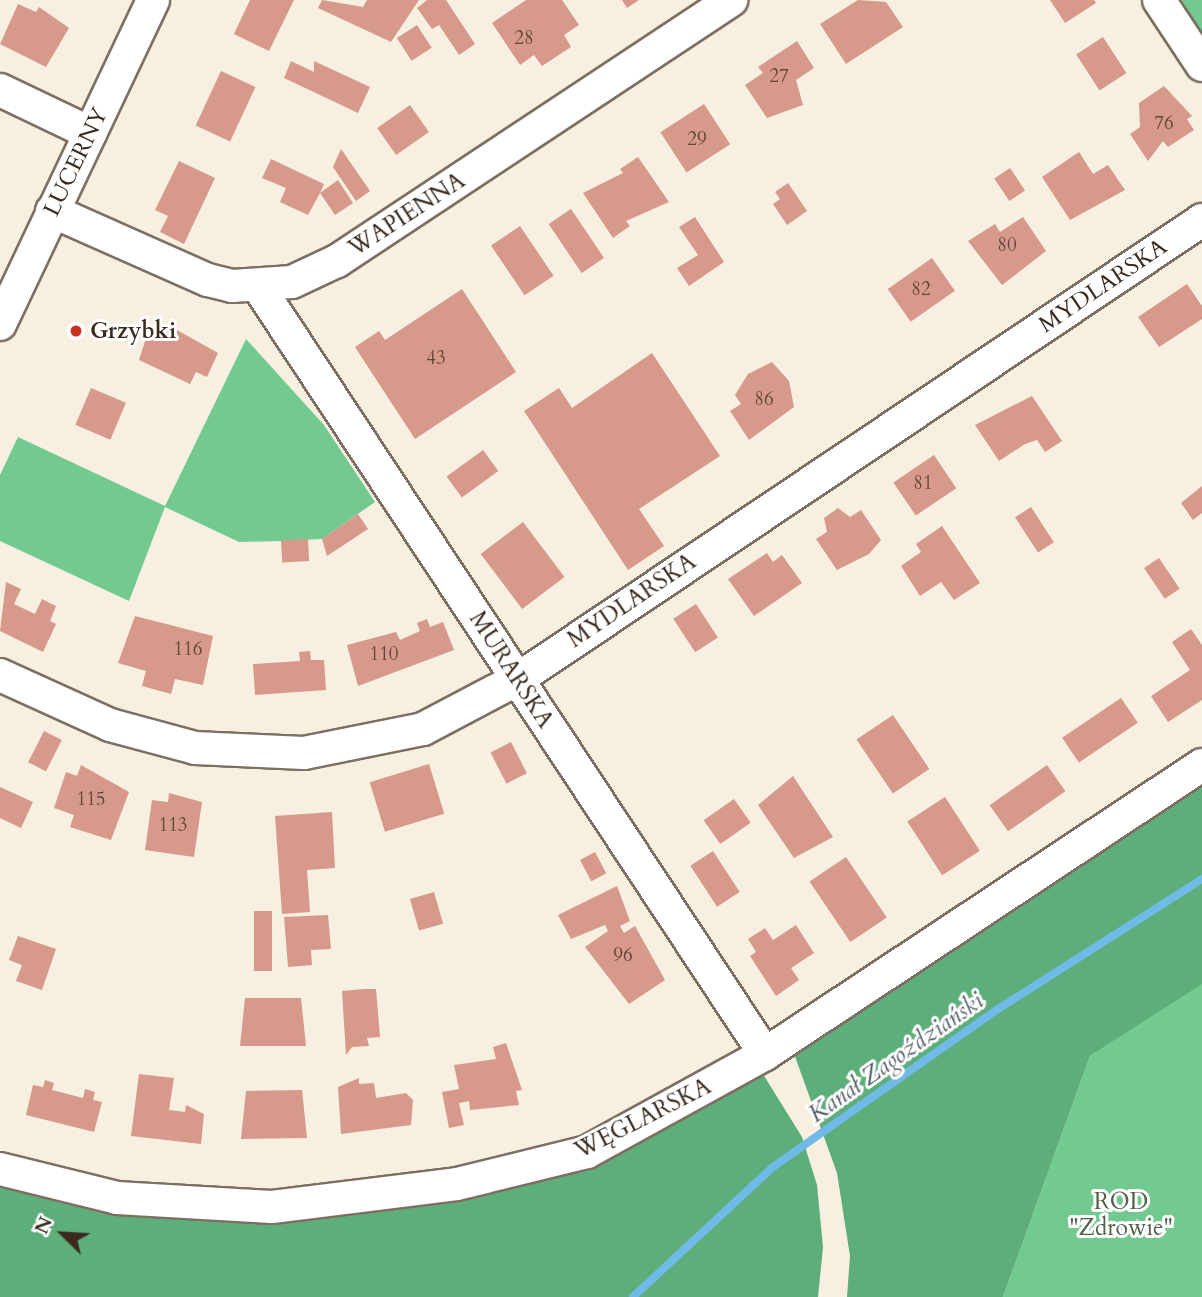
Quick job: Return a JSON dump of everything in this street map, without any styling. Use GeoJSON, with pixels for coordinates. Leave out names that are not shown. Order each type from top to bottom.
{"type":"FeatureCollection","features":[{"type":"Feature","properties":{"kind":"street","name":"LUCERNY"},"geometry":{"type":"LineString","coordinates":[[0,324],[153,0]]}},
{"type":"Feature","properties":{"kind":"street","name":"WAPIENNA"},"geometry":{"type":"LineString","coordinates":[[52,211],[208,280],[258,286],[292,282],[337,261],[731,0]]}},
{"type":"Feature","properties":{"kind":"street"},"geometry":{"type":"LineString","coordinates":[[1159,0],[1202,65]]}},
{"type":"Feature","properties":{"kind":"street"},"geometry":{"type":"LineString","coordinates":[[0,90],[90,133]]}},
{"type":"Feature","properties":{"kind":"street","name":"MYDLARSKA"},"geometry":{"type":"LineString","coordinates":[[0,676],[143,736],[248,754],[359,746],[423,729],[518,679],[1202,220]]}},
{"type":"Feature","properties":{"kind":"street","name":"MURARSKA"},"geometry":{"type":"LineString","coordinates":[[258,286],[765,1054]]}},
{"type":"Feature","properties":{"kind":"street","name":"WĘGLARSKA"},"geometry":{"type":"LineString","coordinates":[[0,1169],[117,1198],[333,1204],[457,1184],[587,1152],[765,1054],[1202,765]]}},
{"type":"Feature","properties":{"kind":"green space"},"geometry":{"type":"Polygon","coordinates":[[[1181,0],[1202,0],[1202,33],[1181,0]]]}},
{"type":"Feature","properties":{"kind":"green space"},"geometry":{"type":"Polygon","coordinates":[[[246,339],[324,425],[375,502],[322,539],[239,542],[165,507],[129,601],[0,541],[0,475],[18,437],[165,506],[246,339]]]}},
{"type":"Feature","properties":{"kind":"green space"},"geometry":{"type":"Polygon","coordinates":[[[1202,768],[1202,984],[1090,1056],[1003,1297],[847,1297],[850,1256],[837,1173],[793,1051],[1202,768]]]}},
{"type":"Feature","properties":{"kind":"green space","name":"ROD \"Zdrowie\""},"geometry":{"type":"Polygon","coordinates":[[[1202,983],[1202,1297],[1003,1297],[1090,1056],[1202,983]]]}},
{"type":"Feature","properties":{"kind":"green space"},"geometry":{"type":"Polygon","coordinates":[[[761,1071],[802,1137],[817,1185],[823,1247],[818,1297],[0,1297],[0,1162],[73,1191],[272,1207],[587,1152],[761,1071]]]}},
{"type":"Feature","properties":{"kind":"building"},"geometry":{"type":"Polygon","coordinates":[[[250,0],[294,0],[269,51],[234,34],[250,0]]]}},
{"type":"Feature","properties":{"kind":"building"},"geometry":{"type":"Polygon","coordinates":[[[322,0],[363,7],[367,0],[419,0],[391,42],[318,8],[322,0]]]}},
{"type":"Feature","properties":{"kind":"building"},"geometry":{"type":"Polygon","coordinates":[[[427,0],[446,0],[475,44],[459,55],[439,25],[432,29],[417,8],[427,0]]]}},
{"type":"Feature","properties":{"kind":"building"},"geometry":{"type":"Polygon","coordinates":[[[526,0],[562,0],[579,25],[564,35],[571,47],[542,66],[534,55],[520,65],[492,23],[526,0]]]}},
{"type":"Feature","properties":{"kind":"building"},"geometry":{"type":"Polygon","coordinates":[[[622,0],[639,0],[627,8],[622,0]]]}},
{"type":"Feature","properties":{"kind":"building"},"geometry":{"type":"Polygon","coordinates":[[[858,0],[886,2],[903,27],[846,64],[820,24],[858,0]]]}},
{"type":"Feature","properties":{"kind":"building"},"geometry":{"type":"Polygon","coordinates":[[[1050,0],[1094,0],[1096,3],[1065,23],[1050,0]]]}},
{"type":"Feature","properties":{"kind":"building"},"geometry":{"type":"Polygon","coordinates":[[[18,4],[36,12],[39,7],[69,28],[46,67],[0,44],[18,4]]]}},
{"type":"Feature","properties":{"kind":"building"},"geometry":{"type":"Polygon","coordinates":[[[417,25],[432,48],[412,61],[397,38],[417,25]]]}},
{"type":"Feature","properties":{"kind":"building"},"geometry":{"type":"Polygon","coordinates":[[[1103,37],[1126,73],[1100,90],[1076,54],[1103,37]]]}},
{"type":"Feature","properties":{"kind":"building"},"geometry":{"type":"Polygon","coordinates":[[[797,41],[814,68],[796,80],[803,105],[767,118],[745,85],[763,73],[758,67],[797,41]]]}},
{"type":"Feature","properties":{"kind":"building"},"geometry":{"type":"Polygon","coordinates":[[[291,61],[314,72],[314,61],[370,87],[358,113],[284,78],[291,61]]]}},
{"type":"Feature","properties":{"kind":"building"},"geometry":{"type":"Polygon","coordinates":[[[221,71],[255,87],[230,141],[196,125],[221,71]]]}},
{"type":"Feature","properties":{"kind":"building"},"geometry":{"type":"Polygon","coordinates":[[[1164,86],[1192,116],[1187,119],[1194,130],[1168,147],[1163,141],[1148,161],[1130,134],[1140,127],[1139,103],[1164,86]]]}},
{"type":"Feature","properties":{"kind":"building"},"geometry":{"type":"Polygon","coordinates":[[[704,104],[730,144],[687,173],[660,132],[704,104]]]}},
{"type":"Feature","properties":{"kind":"building"},"geometry":{"type":"Polygon","coordinates":[[[410,105],[429,132],[396,155],[377,128],[410,105]]]}},
{"type":"Feature","properties":{"kind":"building"},"geometry":{"type":"Polygon","coordinates":[[[341,149],[370,191],[356,201],[333,167],[341,149]]]}},
{"type":"Feature","properties":{"kind":"building"},"geometry":{"type":"Polygon","coordinates":[[[1079,152],[1093,174],[1108,165],[1125,190],[1070,220],[1042,177],[1079,152]]]}},
{"type":"Feature","properties":{"kind":"building"},"geometry":{"type":"Polygon","coordinates":[[[638,157],[669,202],[626,221],[630,226],[613,238],[583,193],[623,173],[620,169],[638,157]]]}},
{"type":"Feature","properties":{"kind":"building"},"geometry":{"type":"Polygon","coordinates":[[[271,159],[324,184],[308,215],[280,202],[286,188],[262,178],[271,159]]]}},
{"type":"Feature","properties":{"kind":"building"},"geometry":{"type":"Polygon","coordinates":[[[179,161],[215,178],[184,244],[160,232],[168,216],[155,210],[179,161]]]}},
{"type":"Feature","properties":{"kind":"building"},"geometry":{"type":"Polygon","coordinates":[[[1010,168],[1025,190],[1009,201],[994,179],[1010,168]]]}},
{"type":"Feature","properties":{"kind":"building"},"geometry":{"type":"Polygon","coordinates":[[[338,180],[353,203],[335,215],[320,193],[338,180]]]}},
{"type":"Feature","properties":{"kind":"building"},"geometry":{"type":"Polygon","coordinates":[[[788,183],[807,211],[787,225],[773,204],[780,199],[775,192],[788,183]]]}},
{"type":"Feature","properties":{"kind":"building"},"geometry":{"type":"Polygon","coordinates":[[[571,209],[604,258],[582,273],[549,224],[571,209]]]}},
{"type":"Feature","properties":{"kind":"building"},"geometry":{"type":"Polygon","coordinates":[[[695,217],[724,262],[689,286],[677,268],[698,255],[679,227],[695,217]]]}},
{"type":"Feature","properties":{"kind":"building"},"geometry":{"type":"Polygon","coordinates":[[[1023,217],[1046,251],[1002,285],[968,241],[995,224],[1000,232],[1023,217]]]}},
{"type":"Feature","properties":{"kind":"building"},"geometry":{"type":"Polygon","coordinates":[[[520,226],[554,276],[525,295],[491,246],[520,226]]]}},
{"type":"Feature","properties":{"kind":"building"},"geometry":{"type":"Polygon","coordinates":[[[932,258],[955,291],[911,322],[888,289],[932,258]]]}},
{"type":"Feature","properties":{"kind":"building"},"geometry":{"type":"Polygon","coordinates":[[[1187,284],[1202,306],[1202,319],[1159,347],[1138,317],[1187,284]]]}},
{"type":"Feature","properties":{"kind":"building"},"geometry":{"type":"Polygon","coordinates":[[[462,289],[516,372],[415,439],[355,347],[379,331],[385,340],[462,289]]]}},
{"type":"Feature","properties":{"kind":"building"},"geometry":{"type":"Polygon","coordinates":[[[168,325],[218,353],[207,377],[196,372],[190,384],[139,360],[148,332],[168,325]]]}},
{"type":"Feature","properties":{"kind":"building"},"geometry":{"type":"Polygon","coordinates":[[[652,353],[720,456],[639,509],[664,546],[628,570],[524,411],[559,388],[572,408],[652,353]]]}},
{"type":"Feature","properties":{"kind":"building"},"geometry":{"type":"Polygon","coordinates":[[[772,362],[789,381],[794,407],[749,440],[730,411],[741,404],[735,395],[748,374],[772,362]]]}},
{"type":"Feature","properties":{"kind":"building"},"geometry":{"type":"Polygon","coordinates":[[[91,388],[126,403],[110,440],[75,425],[91,388]]]}},
{"type":"Feature","properties":{"kind":"building"},"geometry":{"type":"Polygon","coordinates":[[[1032,396],[1062,441],[1045,452],[1037,440],[1025,444],[999,461],[975,425],[1032,396]]]}},
{"type":"Feature","properties":{"kind":"building"},"geometry":{"type":"Polygon","coordinates":[[[483,450],[498,471],[462,497],[447,476],[483,450]]]}},
{"type":"Feature","properties":{"kind":"building"},"geometry":{"type":"Polygon","coordinates":[[[934,455],[956,488],[916,516],[893,482],[934,455]]]}},
{"type":"Feature","properties":{"kind":"building"},"geometry":{"type":"Polygon","coordinates":[[[1202,486],[1202,513],[1193,520],[1181,503],[1202,486]]]}},
{"type":"Feature","properties":{"kind":"building"},"geometry":{"type":"Polygon","coordinates":[[[1031,507],[1054,542],[1038,553],[1015,517],[1031,507]]]}},
{"type":"Feature","properties":{"kind":"building"},"geometry":{"type":"Polygon","coordinates":[[[838,508],[850,517],[861,510],[881,540],[869,554],[837,570],[816,539],[827,532],[824,518],[838,508]]]}},
{"type":"Feature","properties":{"kind":"building"},"geometry":{"type":"Polygon","coordinates":[[[358,514],[368,529],[327,556],[322,539],[358,514]]]}},
{"type":"Feature","properties":{"kind":"building"},"geometry":{"type":"Polygon","coordinates":[[[523,522],[565,577],[522,609],[481,554],[523,522]]]}},
{"type":"Feature","properties":{"kind":"building"},"geometry":{"type":"Polygon","coordinates":[[[942,526],[980,583],[954,600],[941,582],[920,596],[901,566],[921,552],[916,544],[942,526]]]}},
{"type":"Feature","properties":{"kind":"building"},"geometry":{"type":"Polygon","coordinates":[[[308,539],[309,561],[282,562],[281,540],[308,539]]]}},
{"type":"Feature","properties":{"kind":"building"},"geometry":{"type":"Polygon","coordinates":[[[767,553],[773,562],[782,555],[802,583],[754,616],[728,579],[767,553]]]}},
{"type":"Feature","properties":{"kind":"building"},"geometry":{"type":"Polygon","coordinates":[[[1159,558],[1180,589],[1165,599],[1144,568],[1159,558]]]}},
{"type":"Feature","properties":{"kind":"building"},"geometry":{"type":"Polygon","coordinates":[[[6,582],[21,589],[14,604],[35,614],[42,599],[56,606],[50,621],[56,624],[43,652],[0,631],[6,582]]]}},
{"type":"Feature","properties":{"kind":"building"},"geometry":{"type":"Polygon","coordinates":[[[696,604],[718,638],[695,652],[673,619],[696,604]]]}},
{"type":"Feature","properties":{"kind":"building"},"geometry":{"type":"Polygon","coordinates":[[[135,616],[213,636],[203,685],[175,679],[171,694],[142,686],[146,671],[118,663],[135,616]]]}},
{"type":"Feature","properties":{"kind":"building"},"geometry":{"type":"Polygon","coordinates":[[[427,619],[430,627],[443,622],[454,650],[358,686],[347,645],[396,632],[400,640],[420,631],[417,623],[427,619]]]}},
{"type":"Feature","properties":{"kind":"building"},"geometry":{"type":"Polygon","coordinates":[[[1191,629],[1202,645],[1202,700],[1168,722],[1151,696],[1190,670],[1172,642],[1191,629]]]}},
{"type":"Feature","properties":{"kind":"building"},"geometry":{"type":"Polygon","coordinates":[[[310,651],[311,660],[324,660],[326,690],[255,695],[253,664],[300,661],[299,652],[310,651]]]}},
{"type":"Feature","properties":{"kind":"building"},"geometry":{"type":"Polygon","coordinates":[[[1121,698],[1138,723],[1079,763],[1062,738],[1121,698]]]}},
{"type":"Feature","properties":{"kind":"building"},"geometry":{"type":"Polygon","coordinates":[[[893,715],[929,769],[893,793],[857,740],[893,715]]]}},
{"type":"Feature","properties":{"kind":"building"},"geometry":{"type":"Polygon","coordinates":[[[44,731],[62,740],[46,771],[28,762],[44,731]]]}},
{"type":"Feature","properties":{"kind":"building"},"geometry":{"type":"Polygon","coordinates":[[[511,742],[527,773],[506,784],[491,752],[511,742]]]}},
{"type":"Feature","properties":{"kind":"building"},"geometry":{"type":"Polygon","coordinates":[[[429,764],[444,814],[385,832],[370,782],[429,764]]]}},
{"type":"Feature","properties":{"kind":"building"},"geometry":{"type":"Polygon","coordinates":[[[81,765],[129,792],[111,840],[70,827],[74,815],[54,808],[66,772],[77,776],[81,765]]]}},
{"type":"Feature","properties":{"kind":"building"},"geometry":{"type":"Polygon","coordinates":[[[1047,765],[1065,791],[1008,831],[990,805],[1047,765]]]}},
{"type":"Feature","properties":{"kind":"building"},"geometry":{"type":"Polygon","coordinates":[[[793,776],[833,837],[794,858],[758,805],[793,776]]]}},
{"type":"Feature","properties":{"kind":"building"},"geometry":{"type":"Polygon","coordinates":[[[0,787],[33,802],[21,828],[0,818],[0,787]]]}},
{"type":"Feature","properties":{"kind":"building"},"geometry":{"type":"Polygon","coordinates":[[[169,793],[202,802],[194,857],[145,850],[152,800],[168,802],[169,793]]]}},
{"type":"Feature","properties":{"kind":"building"},"geometry":{"type":"Polygon","coordinates":[[[945,797],[980,851],[942,875],[907,822],[945,797]]]}},
{"type":"Feature","properties":{"kind":"building"},"geometry":{"type":"Polygon","coordinates":[[[734,799],[751,823],[720,844],[704,820],[734,799]]]}},
{"type":"Feature","properties":{"kind":"building"},"geometry":{"type":"Polygon","coordinates":[[[332,812],[335,868],[307,870],[310,912],[282,914],[275,816],[332,812]]]}},
{"type":"Feature","properties":{"kind":"building"},"geometry":{"type":"Polygon","coordinates":[[[713,851],[740,892],[717,907],[690,866],[713,851]]]}},
{"type":"Feature","properties":{"kind":"building"},"geometry":{"type":"Polygon","coordinates":[[[595,852],[606,873],[591,881],[580,860],[595,852]]]}},
{"type":"Feature","properties":{"kind":"building"},"geometry":{"type":"Polygon","coordinates":[[[846,857],[887,918],[850,942],[810,882],[846,857]]]}},
{"type":"Feature","properties":{"kind":"building"},"geometry":{"type":"Polygon","coordinates":[[[617,886],[630,921],[620,926],[624,933],[635,926],[665,980],[629,1004],[585,947],[608,931],[605,925],[571,939],[558,915],[617,886]]]}},
{"type":"Feature","properties":{"kind":"building"},"geometry":{"type":"Polygon","coordinates":[[[434,892],[443,924],[419,931],[410,899],[434,892]]]}},
{"type":"Feature","properties":{"kind":"building"},"geometry":{"type":"Polygon","coordinates":[[[254,911],[272,911],[272,971],[254,971],[254,911]]]}},
{"type":"Feature","properties":{"kind":"building"},"geometry":{"type":"Polygon","coordinates":[[[328,915],[331,949],[311,950],[312,965],[288,967],[284,917],[328,915]]]}},
{"type":"Feature","properties":{"kind":"building"},"geometry":{"type":"Polygon","coordinates":[[[796,925],[814,953],[791,968],[799,980],[776,996],[750,956],[756,952],[748,939],[765,928],[773,940],[796,925]]]}},
{"type":"Feature","properties":{"kind":"building"},"geometry":{"type":"Polygon","coordinates":[[[18,936],[56,949],[42,990],[16,981],[22,965],[9,960],[18,936]]]}},
{"type":"Feature","properties":{"kind":"building"},"geometry":{"type":"Polygon","coordinates":[[[376,989],[380,1037],[367,1038],[369,1046],[352,1047],[346,1055],[342,991],[376,989]]]}},
{"type":"Feature","properties":{"kind":"building"},"geometry":{"type":"Polygon","coordinates":[[[245,998],[301,998],[306,1046],[240,1046],[245,998]]]}},
{"type":"Feature","properties":{"kind":"building"},"geometry":{"type":"Polygon","coordinates":[[[506,1043],[522,1090],[516,1091],[519,1105],[470,1110],[469,1101],[459,1103],[464,1125],[449,1128],[442,1092],[459,1089],[454,1065],[496,1059],[493,1047],[506,1043]]]}},
{"type":"Feature","properties":{"kind":"building"},"geometry":{"type":"Polygon","coordinates":[[[139,1074],[174,1078],[169,1110],[185,1112],[186,1105],[204,1114],[201,1144],[131,1136],[139,1074]]]}},
{"type":"Feature","properties":{"kind":"building"},"geometry":{"type":"Polygon","coordinates":[[[359,1078],[359,1084],[374,1083],[376,1098],[406,1093],[413,1100],[411,1125],[341,1134],[338,1087],[359,1078]]]}},
{"type":"Feature","properties":{"kind":"building"},"geometry":{"type":"Polygon","coordinates":[[[45,1080],[54,1083],[52,1090],[83,1098],[85,1089],[95,1092],[93,1100],[102,1102],[94,1132],[26,1115],[33,1085],[43,1087],[45,1080]]]}},
{"type":"Feature","properties":{"kind":"building"},"geometry":{"type":"Polygon","coordinates":[[[302,1090],[307,1138],[241,1139],[246,1091],[302,1090]]]}},
{"type":"Feature","properties":{"kind":"waterway","name":"Kanał Zagoździański"},"geometry":{"type":"LineString","coordinates":[[633,1297],[773,1167],[995,1011],[1202,879]]}},
{"type":"Feature","properties":{"kind":"place","name":"Grzybki"},"geometry":{"type":"Point","coordinates":[76,331]}}]}
